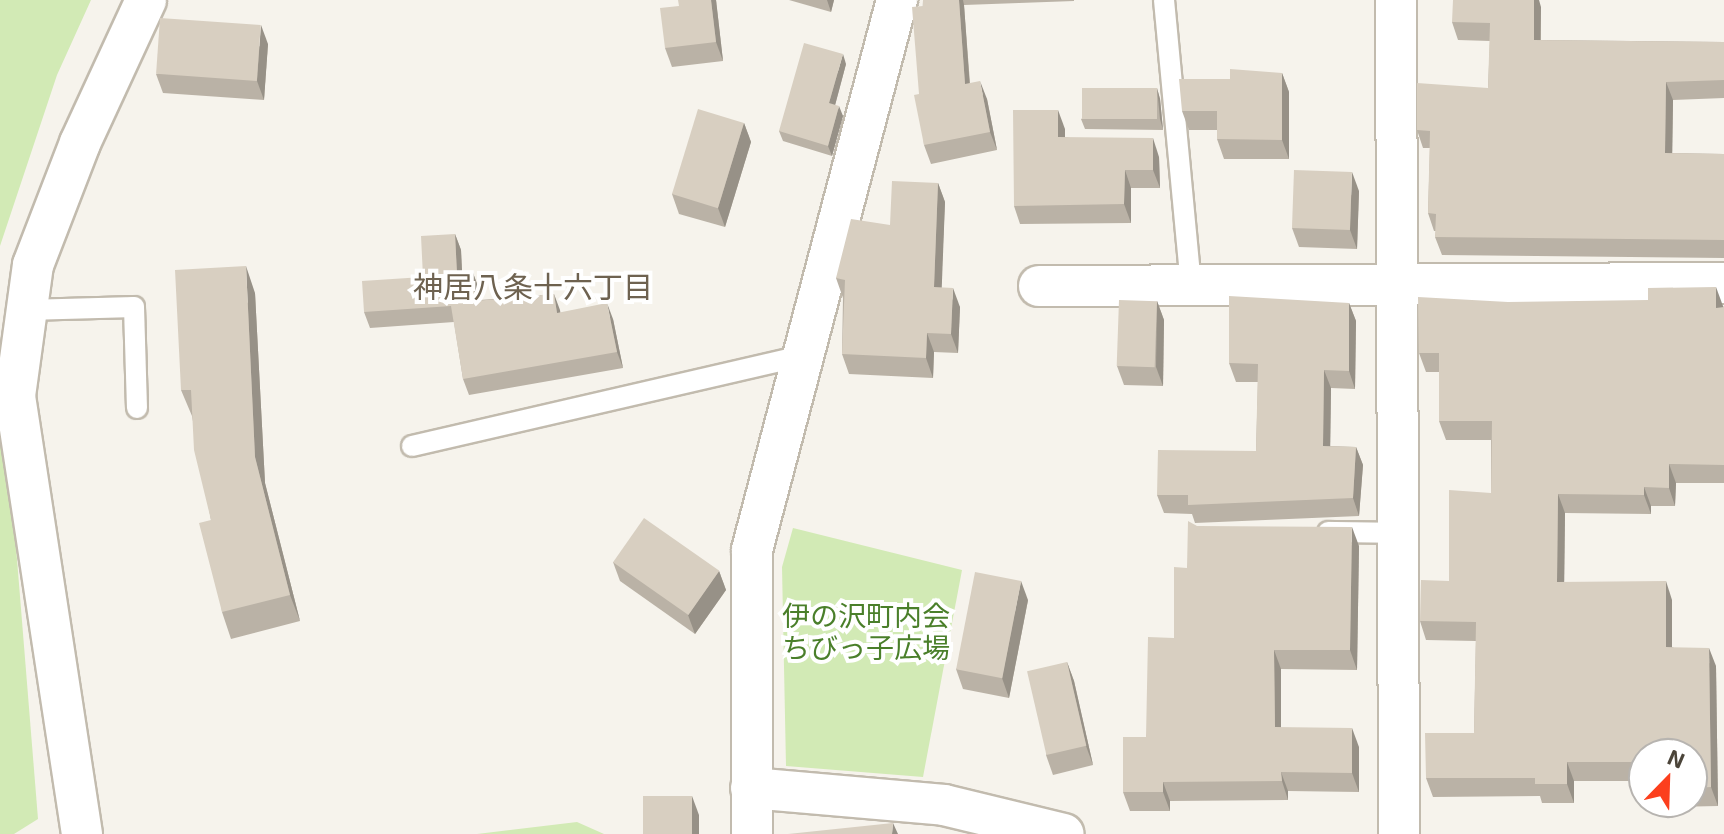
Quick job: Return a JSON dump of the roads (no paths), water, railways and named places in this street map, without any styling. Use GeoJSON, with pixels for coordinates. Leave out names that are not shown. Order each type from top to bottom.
{"type":"FeatureCollection","features":[{"type":"Feature","properties":{"kind":"street"},"geometry":{"type":"LineString","coordinates":[[82,834],[15,396],[38,252],[146,0]]}},
{"type":"Feature","properties":{"kind":"street"},"geometry":{"type":"LineString","coordinates":[[752,834],[752,550],[897,0]]}},
{"type":"Feature","properties":{"kind":"street"},"geometry":{"type":"LineString","coordinates":[[1396,0],[1399,834]]}},
{"type":"Feature","properties":{"kind":"street"},"geometry":{"type":"LineString","coordinates":[[1039,286],[1724,283]]}},
{"type":"Feature","properties":{"kind":"street"},"geometry":{"type":"LineString","coordinates":[[751,788],[944,805],[1064,834]]}},
{"type":"Feature","properties":{"kind":"lane"},"geometry":{"type":"LineString","coordinates":[[1164,0],[1191,285]]}},
{"type":"Feature","properties":{"kind":"lane"},"geometry":{"type":"LineString","coordinates":[[27,310],[134,307],[137,408]]}},
{"type":"Feature","properties":{"kind":"lane"},"geometry":{"type":"LineString","coordinates":[[412,446],[803,356]]}},
{"type":"Feature","properties":{"kind":"lane"},"geometry":{"type":"LineString","coordinates":[[1308,532],[1397,533]]}},
{"type":"Feature","properties":{"kind":"district","name":"神居八条十六丁目"},"geometry":{"type":"Point","coordinates":[533,286]}},
{"type":"Feature","properties":{"kind":"park label","name":"伊の沢町内会 ちびっ子広場"},"geometry":{"type":"Point","coordinates":[866,631]}}]}
